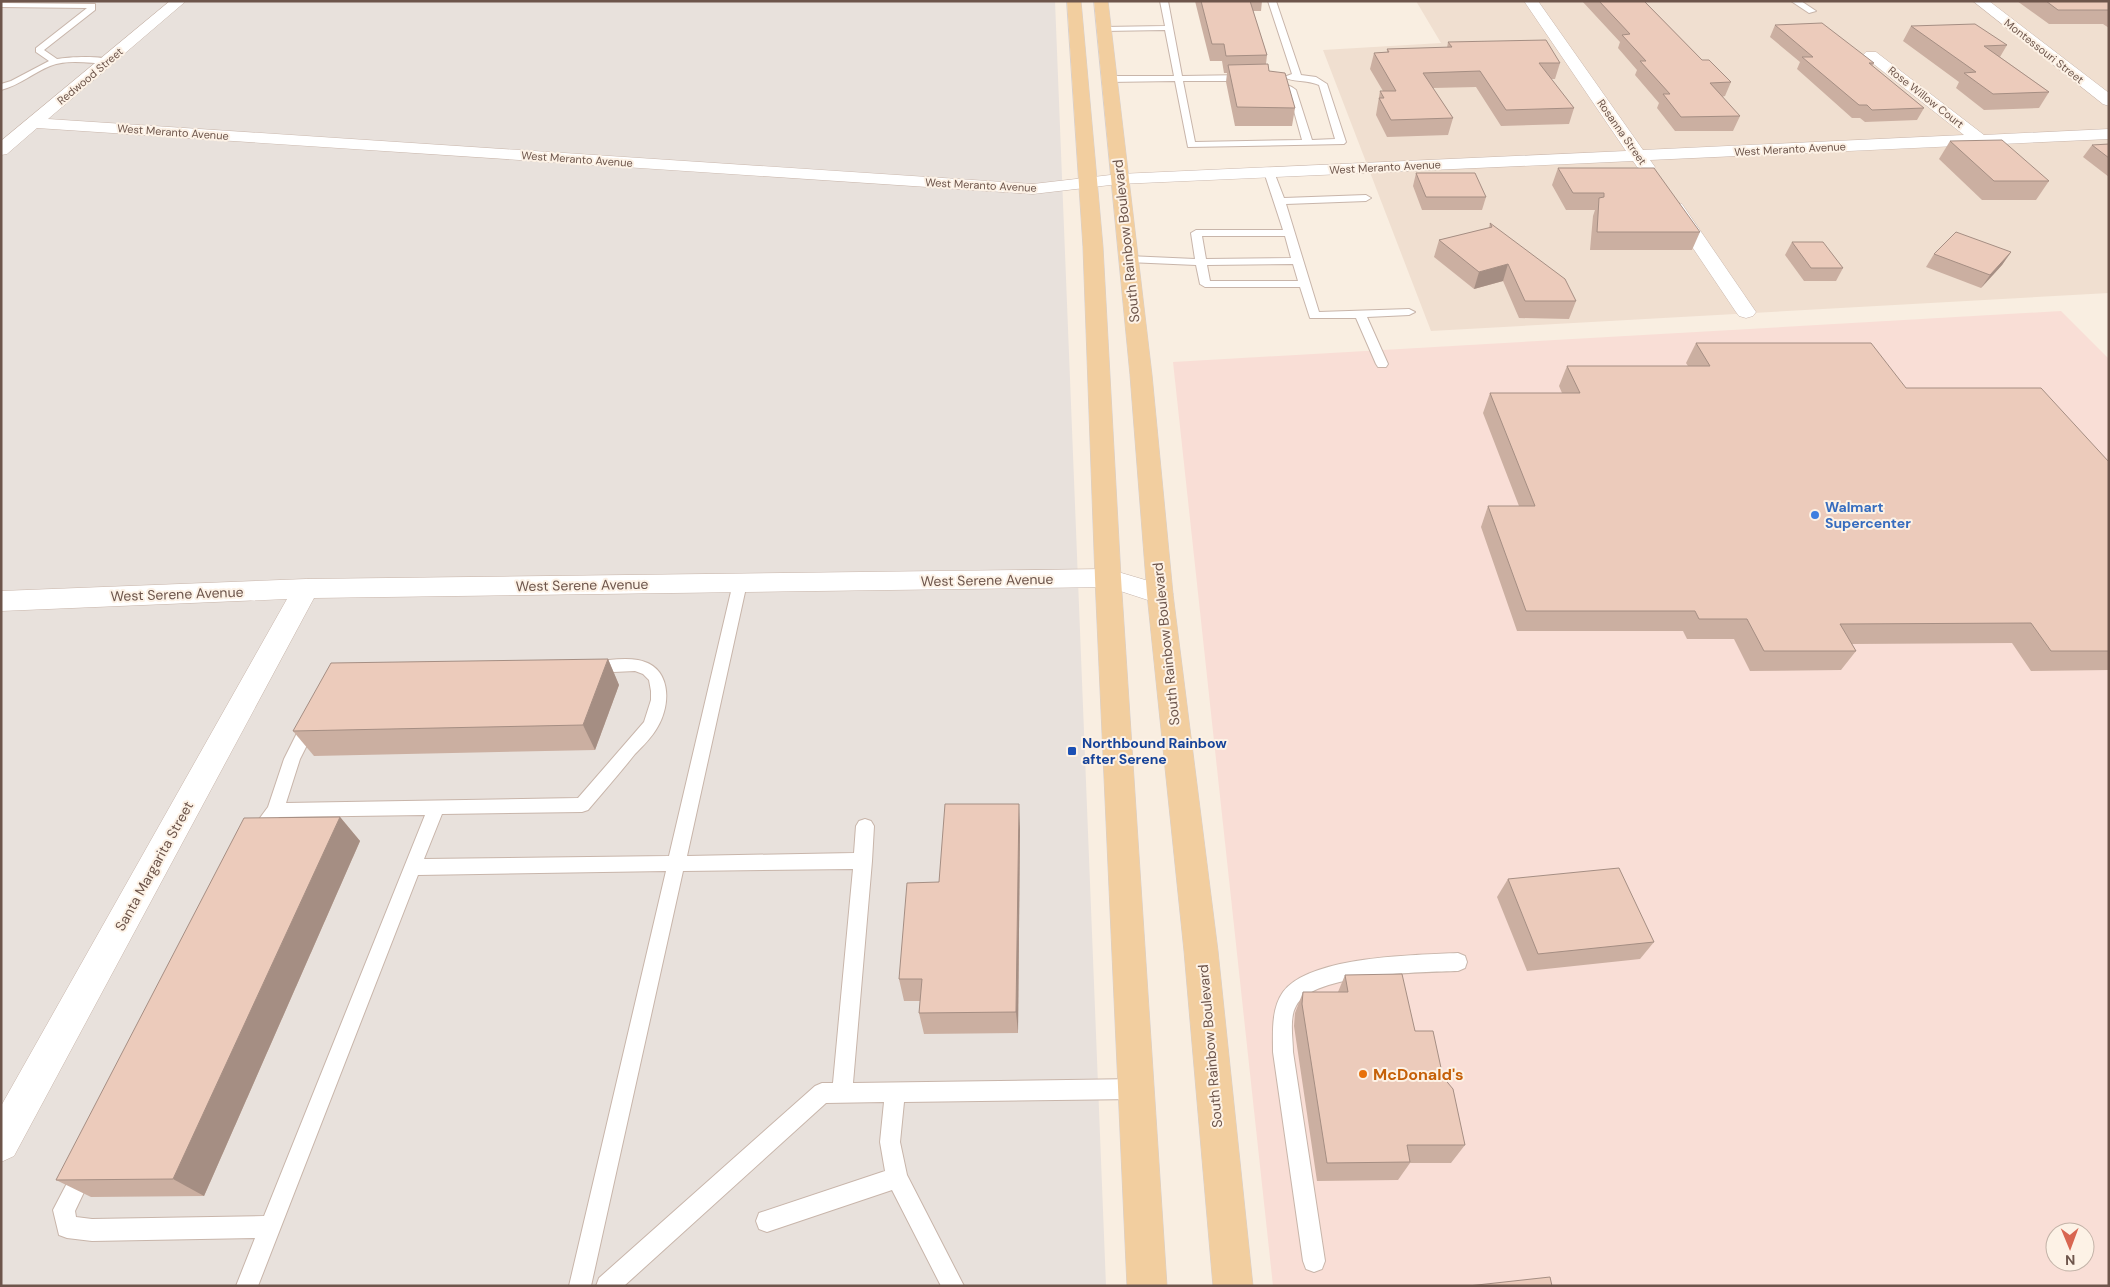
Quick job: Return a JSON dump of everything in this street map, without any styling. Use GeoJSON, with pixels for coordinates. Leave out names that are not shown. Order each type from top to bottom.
{"type":"FeatureCollection","features":[{"type":"Feature","properties":{"kind":"main road"},"geometry":{"type":"LineString","coordinates":[[1074,1],[1093,247],[1108,578],[1148,1286]]}},
{"type":"Feature","properties":{"kind":"main road","name":"South Rainbow Boulevard"},"geometry":{"type":"LineString","coordinates":[[1101,1],[1141,375],[1160,594],[1201,950],[1233,1286]]}},
{"type":"Feature","properties":{"kind":"street","name":"Redwood Street"},"geometry":{"type":"LineString","coordinates":[[5,143],[34,123],[178,1]]}},
{"type":"Feature","properties":{"kind":"street","name":"Rosanna Street"},"geometry":{"type":"LineString","coordinates":[[1531,1],[1746,312]]}},
{"type":"Feature","properties":{"kind":"street","name":"Montessouri Street"},"geometry":{"type":"LineString","coordinates":[[1980,1],[2109,101]]}},
{"type":"Feature","properties":{"kind":"street","name":"Rose Willow Court"},"geometry":{"type":"LineString","coordinates":[[1871,55],[1980,140]]}},
{"type":"Feature","properties":{"kind":"street","name":"West Meranto Avenue"},"geometry":{"type":"LineString","coordinates":[[34,123],[1033,189],[1088,181],[1119,179],[2109,134]]}},
{"type":"Feature","properties":{"kind":"street","name":"West Serene Avenue"},"geometry":{"type":"LineString","coordinates":[[1,601],[306,589],[1108,578],[1160,594]]}},
{"type":"Feature","properties":{"kind":"street","name":"Santa Margarita Street"},"geometry":{"type":"LineString","coordinates":[[1,1143],[306,589]]}},
{"type":"Feature","properties":{"kind":"lane"},"geometry":{"type":"LineString","coordinates":[[1109,80],[1180,82],[1261,82],[1297,77],[1313,79],[1323,84],[1341,142],[1191,145],[1180,82],[1164,1]]}},
{"type":"Feature","properties":{"kind":"lane"},"geometry":{"type":"LineString","coordinates":[[1272,1],[1297,77]]}},
{"type":"Feature","properties":{"kind":"lane"},"geometry":{"type":"LineString","coordinates":[[1795,1],[1812,11]]}},
{"type":"Feature","properties":{"kind":"lane"},"geometry":{"type":"LineString","coordinates":[[1,5],[92,6],[92,8],[39,50],[55,62]]}},
{"type":"Feature","properties":{"kind":"lane"},"geometry":{"type":"LineString","coordinates":[[1104,28],[1169,28]]}},
{"type":"Feature","properties":{"kind":"lane"},"geometry":{"type":"LineString","coordinates":[[1,87],[19,83],[36,70],[55,62],[108,61]]}},
{"type":"Feature","properties":{"kind":"lane"},"geometry":{"type":"LineString","coordinates":[[1261,82],[1287,86],[1293,92],[1308,143]]}},
{"type":"Feature","properties":{"kind":"lane"},"geometry":{"type":"LineString","coordinates":[[1269,172],[1280,201],[1314,316],[1409,312]]}},
{"type":"Feature","properties":{"kind":"lane"},"geometry":{"type":"LineString","coordinates":[[1280,201],[1366,198]]}},
{"type":"Feature","properties":{"kind":"lane"},"geometry":{"type":"LineString","coordinates":[[1289,233],[1196,233],[1205,284],[1305,284]]}},
{"type":"Feature","properties":{"kind":"lane"},"geometry":{"type":"LineString","coordinates":[[1128,259],[1201,262],[1298,261]]}},
{"type":"Feature","properties":{"kind":"lane"},"geometry":{"type":"LineString","coordinates":[[1360,314],[1382,364]]}},
{"type":"Feature","properties":{"kind":"lane"},"geometry":{"type":"LineString","coordinates":[[580,1286],[740,583]]}},
{"type":"Feature","properties":{"kind":"lane"},"geometry":{"type":"LineString","coordinates":[[275,810],[582,805],[651,725],[657,709],[660,690],[655,675],[639,666],[580,668]]}},
{"type":"Feature","properties":{"kind":"lane"},"geometry":{"type":"LineString","coordinates":[[248,852],[257,834],[275,810],[292,759],[317,710]]}},
{"type":"Feature","properties":{"kind":"lane"},"geometry":{"type":"LineString","coordinates":[[247,1286],[272,1227],[436,807]]}},
{"type":"Feature","properties":{"kind":"lane"},"geometry":{"type":"LineString","coordinates":[[842,1093],[865,826]]}},
{"type":"Feature","properties":{"kind":"lane"},"geometry":{"type":"LineString","coordinates":[[413,867],[862,861]]}},
{"type":"Feature","properties":{"kind":"lane"},"geometry":{"type":"LineString","coordinates":[[1314,1261],[1283,1052],[1283,1023],[1288,999],[1299,988],[1324,976],[1380,966],[1458,962]]}},
{"type":"Feature","properties":{"kind":"lane"},"geometry":{"type":"LineString","coordinates":[[607,1286],[822,1093],[1137,1090]]}},
{"type":"Feature","properties":{"kind":"lane"},"geometry":{"type":"LineString","coordinates":[[895,1092],[890,1142],[896,1178],[953,1286]]}},
{"type":"Feature","properties":{"kind":"lane"},"geometry":{"type":"LineString","coordinates":[[91,1158],[64,1210],[67,1227],[92,1230],[272,1227]]}},
{"type":"Feature","properties":{"kind":"lane"},"geometry":{"type":"LineString","coordinates":[[767,1221],[896,1178]]}},
{"type":"Feature","properties":{"kind":"shaded area"},"geometry":{"type":"Polygon","coordinates":[[[1,1],[1055,1],[1106,1286],[1,1286],[1,1]]]}},
{"type":"Feature","properties":{"kind":"shaded area"},"geometry":{"type":"Polygon","coordinates":[[[1416,1],[2109,1],[2109,293],[1431,331],[1323,50],[1441,43],[1416,1]]]}},
{"type":"Feature","properties":{"kind":"shaded area"},"geometry":{"type":"Polygon","coordinates":[[[2061,311],[2109,359],[2109,1286],[1273,1286],[1173,362],[2061,311]]]}},
{"type":"Feature","properties":{"kind":"building"},"geometry":{"type":"Polygon","coordinates":[[[1201,1],[1250,1],[1267,55],[1226,56],[1224,44],[1212,44],[1201,1]]]}},
{"type":"Feature","properties":{"kind":"building"},"geometry":{"type":"Polygon","coordinates":[[[1599,1],[1644,1],[1702,60],[1709,60],[1731,82],[1710,83],[1740,116],[1681,117],[1663,94],[1670,94],[1640,61],[1646,61],[1622,35],[1630,34],[1599,1]]]}},
{"type":"Feature","properties":{"kind":"building"},"geometry":{"type":"Polygon","coordinates":[[[2046,1],[2109,1],[2109,10],[2058,10],[2046,1]]]}},
{"type":"Feature","properties":{"kind":"building"},"geometry":{"type":"Polygon","coordinates":[[[1822,23],[1874,63],[1869,63],[1924,108],[1872,110],[1867,105],[1859,105],[1802,57],[1813,57],[1775,25],[1822,23]]]}},
{"type":"Feature","properties":{"kind":"building"},"geometry":{"type":"Polygon","coordinates":[[[1975,24],[2007,45],[1984,46],[2049,92],[1993,94],[1964,73],[1976,72],[1911,26],[1975,24]]]}},
{"type":"Feature","properties":{"kind":"building"},"geometry":{"type":"Polygon","coordinates":[[[1546,40],[1560,63],[1539,63],[1574,108],[1506,110],[1480,71],[1423,73],[1453,118],[1391,120],[1379,98],[1384,98],[1380,91],[1396,91],[1374,53],[1389,52],[1387,49],[1452,47],[1448,42],[1546,40]]]}},
{"type":"Feature","properties":{"kind":"building"},"geometry":{"type":"Polygon","coordinates":[[[1268,64],[1269,71],[1285,73],[1295,108],[1237,107],[1228,65],[1268,64]]]}},
{"type":"Feature","properties":{"kind":"building"},"geometry":{"type":"Polygon","coordinates":[[[2002,140],[2049,181],[1994,181],[1950,141],[2002,140]]]}},
{"type":"Feature","properties":{"kind":"building"},"geometry":{"type":"Polygon","coordinates":[[[2109,144],[2109,158],[2092,145],[2109,144]]]}},
{"type":"Feature","properties":{"kind":"building"},"geometry":{"type":"Polygon","coordinates":[[[1558,168],[1654,168],[1700,232],[1597,232],[1599,198],[1604,197],[1604,193],[1573,193],[1558,168]]]}},
{"type":"Feature","properties":{"kind":"building"},"geometry":{"type":"Polygon","coordinates":[[[1416,173],[1475,173],[1486,197],[1426,197],[1416,173]]]}},
{"type":"Feature","properties":{"kind":"building"},"geometry":{"type":"Polygon","coordinates":[[[1490,223],[1565,279],[1576,301],[1525,301],[1508,264],[1479,272],[1439,240],[1492,227],[1490,223]]]}},
{"type":"Feature","properties":{"kind":"building"},"geometry":{"type":"Polygon","coordinates":[[[1956,232],[2011,252],[1990,275],[1934,254],[1956,232]]]}},
{"type":"Feature","properties":{"kind":"building"},"geometry":{"type":"Polygon","coordinates":[[[1792,242],[1823,242],[1843,268],[1811,268],[1792,242]]]}},
{"type":"Feature","properties":{"kind":"building","name":"Walmart Supercenter"},"geometry":{"type":"Polygon","coordinates":[[[1696,343],[1871,343],[1906,388],[2041,388],[2109,462],[2109,651],[2051,651],[2031,623],[1840,624],[1856,651],[1764,651],[1747,619],[1699,619],[1695,611],[1526,611],[1488,506],[1535,506],[1490,393],[1580,393],[1567,366],[1710,366],[1696,343]]]}},
{"type":"Feature","properties":{"kind":"building"},"geometry":{"type":"Polygon","coordinates":[[[608,659],[583,725],[293,731],[331,663],[608,659]]]}},
{"type":"Feature","properties":{"kind":"building"},"geometry":{"type":"Polygon","coordinates":[[[945,804],[1019,804],[1016,1012],[919,1013],[922,979],[899,979],[907,883],[939,882],[945,804]]]}},
{"type":"Feature","properties":{"kind":"building"},"geometry":{"type":"Polygon","coordinates":[[[340,817],[173,1179],[56,1180],[244,818],[340,817]]]}},
{"type":"Feature","properties":{"kind":"building"},"geometry":{"type":"Polygon","coordinates":[[[1619,868],[1654,942],[1538,954],[1508,879],[1619,868]]]}},
{"type":"Feature","properties":{"kind":"building","name":"McDonald's"},"geometry":{"type":"Polygon","coordinates":[[[1402,974],[1415,1031],[1433,1031],[1443,1077],[1453,1089],[1465,1145],[1407,1145],[1410,1162],[1327,1163],[1302,1004],[1303,992],[1348,992],[1345,975],[1402,974]]]}},
{"type":"Feature","properties":{"kind":"building"},"geometry":{"type":"Polygon","coordinates":[[[1550,1277],[1552,1286],[1468,1286],[1550,1277]]]}},
{"type":"Feature","properties":{"kind":"place","name":"Walmart Supercenter"},"geometry":{"type":"Point","coordinates":[1815,515]}},
{"type":"Feature","properties":{"kind":"place","name":"Northbound Rainbow after Serene"},"geometry":{"type":"Point","coordinates":[1072,751]}},
{"type":"Feature","properties":{"kind":"place","name":"McDonald's"},"geometry":{"type":"Point","coordinates":[1363,1074]}}]}
